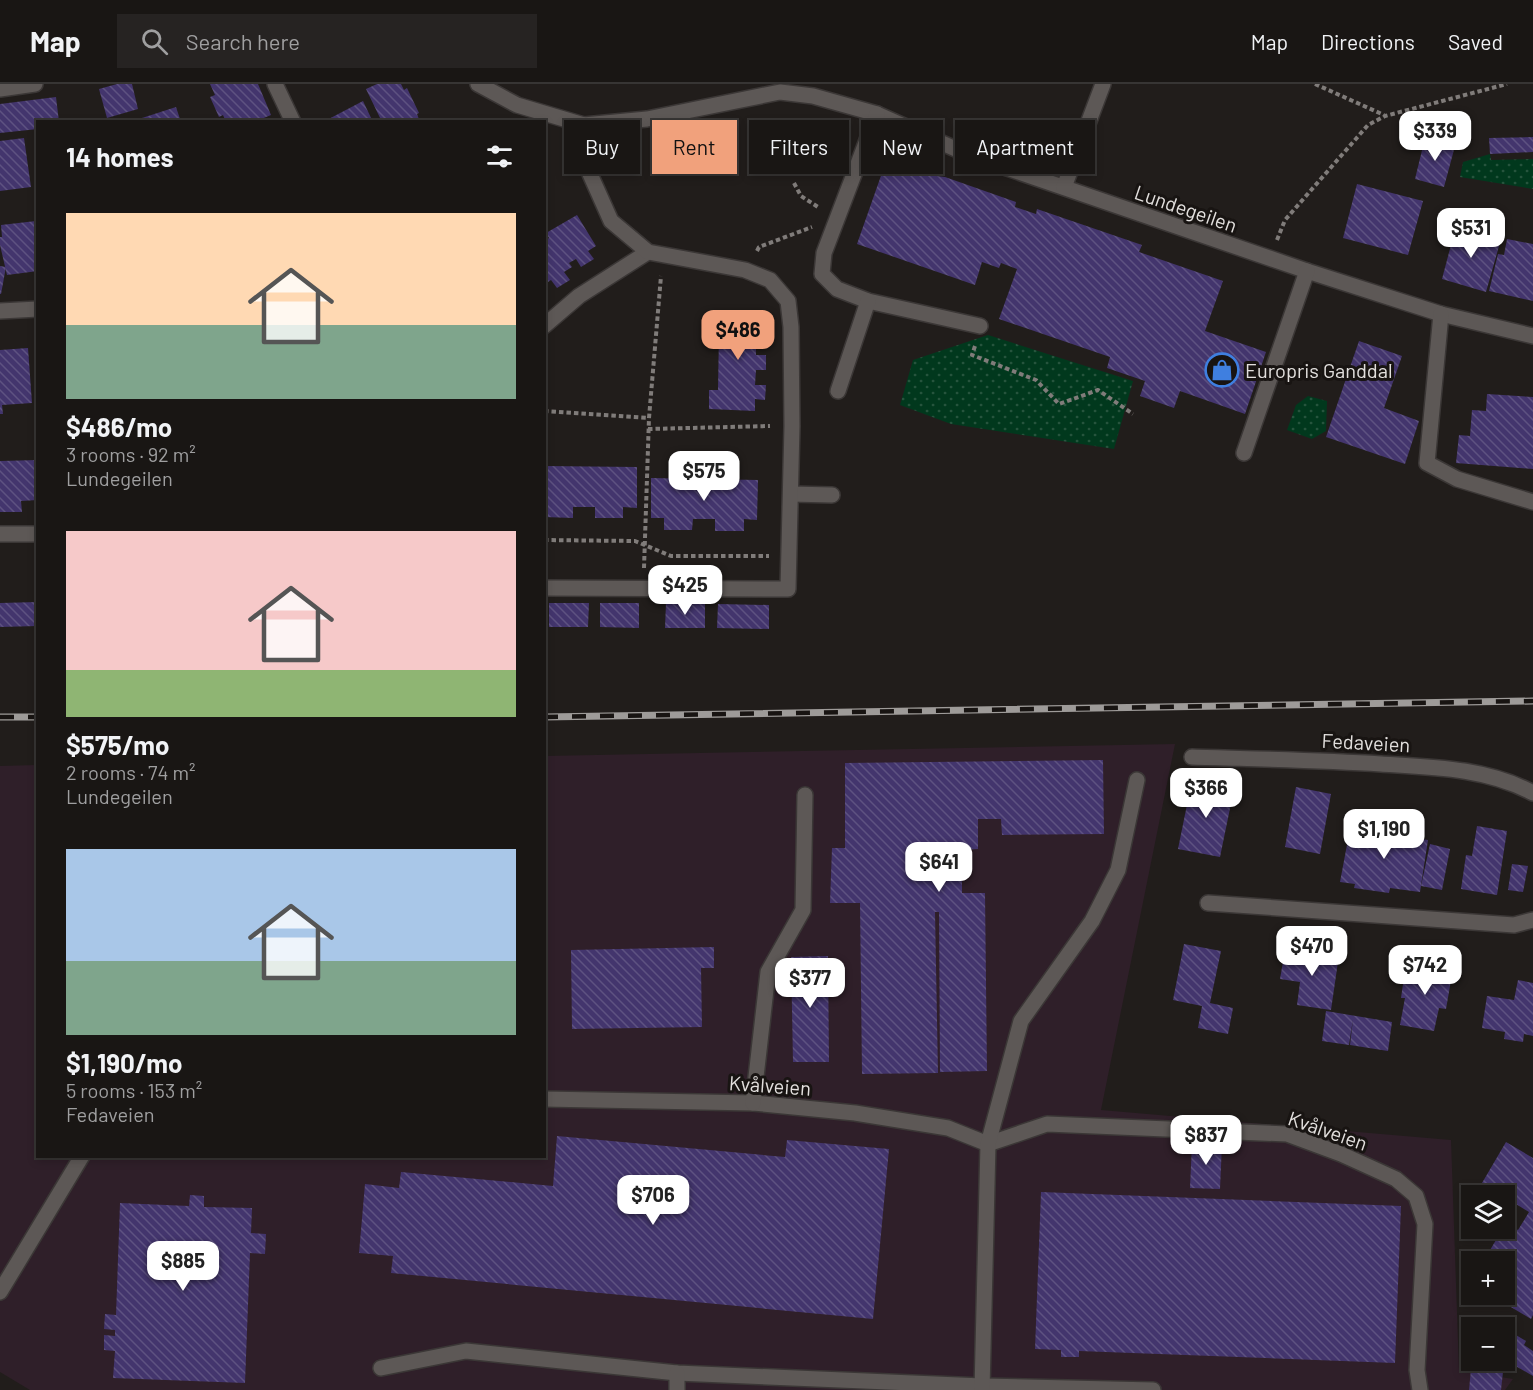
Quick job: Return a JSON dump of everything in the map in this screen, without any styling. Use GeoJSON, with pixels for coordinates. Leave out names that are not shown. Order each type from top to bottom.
{"type":"FeatureCollection","features":[{"type":"Feature","properties":{"kind":"street"},"geometry":{"type":"LineString","coordinates":[[0,89],[34,84]]}},
{"type":"Feature","properties":{"kind":"street"},"geometry":{"type":"LineString","coordinates":[[275,84],[292,120]]}},
{"type":"Feature","properties":{"kind":"street","name":"Lundegeilen"},"geometry":{"type":"LineString","coordinates":[[478,84],[517,105],[567,120]]}},
{"type":"Feature","properties":{"kind":"street"},"geometry":{"type":"LineString","coordinates":[[1065,188],[1103,84]]}},
{"type":"Feature","properties":{"kind":"street","name":"Lundegeilen"},"geometry":{"type":"LineString","coordinates":[[636,120],[779,88],[813,96],[877,114],[969,155],[1307,271],[1442,314],[1533,336]]}},
{"type":"Feature","properties":{"kind":"street"},"geometry":{"type":"LineString","coordinates":[[877,114],[824,253],[822,274],[837,289],[867,301],[980,326]]}},
{"type":"Feature","properties":{"kind":"street"},"geometry":{"type":"LineString","coordinates":[[546,588],[788,589],[792,426],[791,327],[788,301],[770,280],[745,270],[663,257],[648,252],[611,221],[590,174]]}},
{"type":"Feature","properties":{"kind":"street"},"geometry":{"type":"LineString","coordinates":[[546,324],[579,296],[648,252]]}},
{"type":"Feature","properties":{"kind":"street"},"geometry":{"type":"LineString","coordinates":[[1245,453],[1307,271]]}},
{"type":"Feature","properties":{"kind":"street"},"geometry":{"type":"LineString","coordinates":[[837,391],[867,301]]}},
{"type":"Feature","properties":{"kind":"street"},"geometry":{"type":"LineString","coordinates":[[0,311],[36,309]]}},
{"type":"Feature","properties":{"kind":"street"},"geometry":{"type":"LineString","coordinates":[[1442,314],[1427,463],[1457,479],[1533,502]]}},
{"type":"Feature","properties":{"kind":"street"},"geometry":{"type":"LineString","coordinates":[[791,494],[832,495]]}},
{"type":"Feature","properties":{"kind":"street"},"geometry":{"type":"LineString","coordinates":[[0,534],[36,534]]}},
{"type":"Feature","properties":{"kind":"street","name":"Fedaveien"},"geometry":{"type":"LineString","coordinates":[[1192,757],[1346,761],[1454,768],[1521,787],[1533,793]]}},
{"type":"Feature","properties":{"kind":"street"},"geometry":{"type":"LineString","coordinates":[[982,1388],[988,1144],[1021,1022],[1092,921],[1118,870],[1137,780]]}},
{"type":"Feature","properties":{"kind":"street"},"geometry":{"type":"LineString","coordinates":[[753,1103],[768,972],[803,910],[805,795]]}},
{"type":"Feature","properties":{"kind":"street"},"geometry":{"type":"LineString","coordinates":[[1208,903],[1514,925],[1533,920]]}},
{"type":"Feature","properties":{"kind":"street","name":"Kvålveien"},"geometry":{"type":"LineString","coordinates":[[546,1099],[753,1103],[855,1113],[948,1128],[988,1144],[1047,1124],[1287,1134],[1341,1154],[1396,1179],[1416,1196],[1425,1224],[1417,1370],[1420,1390]]}},
{"type":"Feature","properties":{"kind":"street"},"geometry":{"type":"LineString","coordinates":[[0,1292],[81,1158]]}},
{"type":"Feature","properties":{"kind":"street"},"geometry":{"type":"LineString","coordinates":[[381,1368],[466,1351],[677,1372],[982,1388],[1153,1390]]}},
{"type":"Feature","properties":{"kind":"street"},"geometry":{"type":"LineString","coordinates":[[677,1372],[677,1390]]}},
{"type":"Feature","properties":{"kind":"path"},"geometry":{"type":"LineString","coordinates":[[1315,84],[1385,116]]}},
{"type":"Feature","properties":{"kind":"path"},"geometry":{"type":"LineString","coordinates":[[1270,258],[1285,220],[1368,125],[1385,116],[1507,84]]}},
{"type":"Feature","properties":{"kind":"path"},"geometry":{"type":"LineString","coordinates":[[794,183],[801,196],[821,209]]}},
{"type":"Feature","properties":{"kind":"path"},"geometry":{"type":"LineString","coordinates":[[745,270],[759,247],[813,226],[825,197]]}},
{"type":"Feature","properties":{"kind":"path"},"geometry":{"type":"LineString","coordinates":[[644,588],[648,429],[663,257]]}},
{"type":"Feature","properties":{"kind":"path"},"geometry":{"type":"LineString","coordinates":[[980,326],[972,355],[1036,380],[1059,404],[1098,390],[1133,414]]}},
{"type":"Feature","properties":{"kind":"path"},"geometry":{"type":"LineString","coordinates":[[546,411],[649,418]]}},
{"type":"Feature","properties":{"kind":"path"},"geometry":{"type":"LineString","coordinates":[[648,429],[792,426]]}},
{"type":"Feature","properties":{"kind":"path"},"geometry":{"type":"LineString","coordinates":[[546,540],[635,541],[671,556],[790,556]]}},
{"type":"Feature","properties":{"kind":"shaded area"},"geometry":{"type":"Polygon","coordinates":[[[1175,744],[1101,1110],[1451,1140],[1459,1370],[1513,1379],[1505,1390],[30,1390],[0,1372],[0,766],[36,765],[36,1158],[546,1158],[546,756],[1175,744]]]}},
{"type":"Feature","properties":{"kind":"green space"},"geometry":{"type":"Polygon","coordinates":[[[1490,154],[1491,160],[1533,159],[1533,189],[1460,177],[1463,162],[1490,154]]]}},
{"type":"Feature","properties":{"kind":"green space"},"geometry":{"type":"Polygon","coordinates":[[[988,335],[1133,381],[1114,449],[951,424],[900,405],[913,360],[988,335]]]}},
{"type":"Feature","properties":{"kind":"green space"},"geometry":{"type":"Polygon","coordinates":[[[1308,396],[1327,401],[1326,431],[1312,439],[1287,430],[1296,405],[1308,396]]]}},
{"type":"Feature","properties":{"kind":"building"},"geometry":{"type":"Polygon","coordinates":[[[117,84],[132,84],[138,109],[107,118],[99,89],[117,84]]]}},
{"type":"Feature","properties":{"kind":"building"},"geometry":{"type":"Polygon","coordinates":[[[210,84],[258,84],[271,115],[259,120],[225,120],[223,115],[219,117],[210,97],[215,95],[210,84]]]}},
{"type":"Feature","properties":{"kind":"building"},"geometry":{"type":"Polygon","coordinates":[[[377,84],[401,84],[404,90],[407,88],[419,113],[417,114],[419,120],[381,120],[366,89],[377,84]]]}},
{"type":"Feature","properties":{"kind":"building"},"geometry":{"type":"Polygon","coordinates":[[[56,97],[59,120],[36,120],[36,129],[0,133],[0,104],[56,97]]]}},
{"type":"Feature","properties":{"kind":"building"},"geometry":{"type":"Polygon","coordinates":[[[363,101],[372,120],[327,120],[363,101]]]}},
{"type":"Feature","properties":{"kind":"building"},"geometry":{"type":"Polygon","coordinates":[[[176,107],[180,120],[142,120],[142,118],[176,107]]]}},
{"type":"Feature","properties":{"kind":"building"},"geometry":{"type":"Polygon","coordinates":[[[1533,137],[1533,152],[1490,154],[1489,138],[1533,137]]]}},
{"type":"Feature","properties":{"kind":"building"},"geometry":{"type":"Polygon","coordinates":[[[24,138],[31,187],[0,191],[0,141],[24,138]]]}},
{"type":"Feature","properties":{"kind":"building"},"geometry":{"type":"Polygon","coordinates":[[[1425,138],[1455,146],[1444,187],[1415,179],[1425,138]]]}},
{"type":"Feature","properties":{"kind":"building"},"geometry":{"type":"Polygon","coordinates":[[[882,174],[918,174],[945,177],[1016,202],[1015,207],[1036,214],[1037,209],[1142,245],[1139,252],[1223,281],[1205,331],[1266,352],[1245,414],[1180,391],[1174,408],[1140,396],[1145,381],[1107,368],[1110,357],[999,319],[1017,269],[1001,263],[999,268],[982,262],[975,285],[857,244],[882,174]]]}},
{"type":"Feature","properties":{"kind":"building"},"geometry":{"type":"Polygon","coordinates":[[[1357,184],[1423,201],[1408,255],[1343,238],[1357,184]]]}},
{"type":"Feature","properties":{"kind":"building"},"geometry":{"type":"Polygon","coordinates":[[[577,215],[596,246],[588,251],[594,259],[581,267],[576,259],[569,263],[572,267],[564,272],[570,280],[557,288],[551,280],[546,283],[546,240],[549,238],[546,233],[577,215]]]}},
{"type":"Feature","properties":{"kind":"building"},"geometry":{"type":"Polygon","coordinates":[[[36,221],[36,271],[7,275],[0,245],[1,225],[36,221]]]}},
{"type":"Feature","properties":{"kind":"building"},"geometry":{"type":"Polygon","coordinates":[[[1456,226],[1501,239],[1486,292],[1442,279],[1456,226]]]}},
{"type":"Feature","properties":{"kind":"building"},"geometry":{"type":"Polygon","coordinates":[[[1507,239],[1533,244],[1533,301],[1489,291],[1498,254],[1504,255],[1507,239]]]}},
{"type":"Feature","properties":{"kind":"building"},"geometry":{"type":"Polygon","coordinates":[[[0,266],[6,267],[1,294],[0,294],[0,266]]]}},
{"type":"Feature","properties":{"kind":"building"},"geometry":{"type":"Polygon","coordinates":[[[756,312],[756,323],[766,324],[766,339],[756,338],[756,355],[766,355],[766,370],[756,370],[755,385],[766,385],[765,400],[755,399],[755,411],[709,409],[709,390],[718,390],[719,331],[710,331],[710,313],[756,312]]]}},
{"type":"Feature","properties":{"kind":"building"},"geometry":{"type":"Polygon","coordinates":[[[1359,341],[1402,356],[1384,408],[1419,421],[1405,464],[1326,437],[1359,341]]]}},
{"type":"Feature","properties":{"kind":"building"},"geometry":{"type":"Polygon","coordinates":[[[28,348],[32,403],[2,405],[3,414],[0,414],[0,350],[28,348]]]}},
{"type":"Feature","properties":{"kind":"building"},"geometry":{"type":"Polygon","coordinates":[[[1487,394],[1533,397],[1533,469],[1456,463],[1459,435],[1470,436],[1472,410],[1486,411],[1487,394]]]}},
{"type":"Feature","properties":{"kind":"building"},"geometry":{"type":"Polygon","coordinates":[[[36,460],[36,500],[21,501],[22,512],[0,512],[0,461],[36,460]]]}},
{"type":"Feature","properties":{"kind":"building"},"geometry":{"type":"Polygon","coordinates":[[[546,466],[637,467],[637,508],[623,507],[623,518],[595,518],[595,507],[573,507],[573,518],[546,517],[546,466]]]}},
{"type":"Feature","properties":{"kind":"building"},"geometry":{"type":"Polygon","coordinates":[[[651,478],[758,480],[757,520],[744,519],[744,531],[715,531],[715,519],[693,519],[692,530],[664,530],[664,518],[651,518],[651,478]]]}},
{"type":"Feature","properties":{"kind":"building"},"geometry":{"type":"Polygon","coordinates":[[[36,602],[36,626],[0,627],[0,603],[36,602]]]}},
{"type":"Feature","properties":{"kind":"building"},"geometry":{"type":"Polygon","coordinates":[[[549,603],[589,603],[588,627],[549,627],[549,603]]]}},
{"type":"Feature","properties":{"kind":"building"},"geometry":{"type":"Polygon","coordinates":[[[600,603],[639,603],[639,628],[600,627],[600,603]]]}},
{"type":"Feature","properties":{"kind":"building"},"geometry":{"type":"Polygon","coordinates":[[[666,603],[705,604],[705,628],[665,628],[666,603]]]}},
{"type":"Feature","properties":{"kind":"building"},"geometry":{"type":"Polygon","coordinates":[[[718,604],[769,605],[769,629],[717,628],[718,604]]]}},
{"type":"Feature","properties":{"kind":"building"},"geometry":{"type":"Polygon","coordinates":[[[1103,760],[1104,834],[1002,835],[1001,819],[978,819],[978,849],[962,850],[962,893],[985,893],[987,1071],[940,1072],[939,912],[935,912],[938,1073],[862,1074],[860,903],[830,903],[832,848],[845,848],[845,763],[1103,760]]]}},
{"type":"Feature","properties":{"kind":"building"},"geometry":{"type":"Polygon","coordinates":[[[1192,780],[1234,789],[1220,857],[1178,849],[1192,780]]]}},
{"type":"Feature","properties":{"kind":"building"},"geometry":{"type":"Polygon","coordinates":[[[1296,787],[1331,794],[1320,854],[1285,847],[1296,787]]]}},
{"type":"Feature","properties":{"kind":"building"},"geometry":{"type":"Polygon","coordinates":[[[1366,819],[1393,824],[1391,834],[1428,840],[1420,892],[1390,888],[1389,893],[1354,888],[1355,884],[1340,882],[1349,834],[1363,837],[1366,819]]]}},
{"type":"Feature","properties":{"kind":"building"},"geometry":{"type":"Polygon","coordinates":[[[1477,826],[1507,831],[1497,895],[1461,889],[1466,855],[1472,856],[1477,826]]]}},
{"type":"Feature","properties":{"kind":"building"},"geometry":{"type":"Polygon","coordinates":[[[1430,844],[1450,849],[1442,890],[1421,886],[1430,844]]]}},
{"type":"Feature","properties":{"kind":"building"},"geometry":{"type":"Polygon","coordinates":[[[1512,864],[1528,866],[1523,892],[1508,890],[1512,864]]]}},
{"type":"Feature","properties":{"kind":"building"},"geometry":{"type":"Polygon","coordinates":[[[1184,944],[1221,951],[1210,1003],[1233,1008],[1228,1034],[1198,1028],[1202,1006],[1173,1000],[1184,944]]]}},
{"type":"Feature","properties":{"kind":"building"},"geometry":{"type":"Polygon","coordinates":[[[714,947],[714,968],[701,968],[702,1027],[572,1029],[571,950],[714,947]]]}},
{"type":"Feature","properties":{"kind":"building"},"geometry":{"type":"Polygon","coordinates":[[[1285,950],[1339,955],[1331,1010],[1297,1005],[1300,982],[1280,979],[1285,950]]]}},
{"type":"Feature","properties":{"kind":"building"},"geometry":{"type":"Polygon","coordinates":[[[828,956],[829,1062],[793,1062],[791,957],[828,956]]]}},
{"type":"Feature","properties":{"kind":"building"},"geometry":{"type":"Polygon","coordinates":[[[1418,963],[1453,969],[1446,1009],[1439,1008],[1434,1031],[1400,1025],[1405,998],[1401,998],[1404,977],[1415,979],[1418,963]]]}},
{"type":"Feature","properties":{"kind":"building"},"geometry":{"type":"Polygon","coordinates":[[[1518,980],[1533,983],[1533,1036],[1524,1034],[1523,1042],[1504,1039],[1505,1032],[1482,1028],[1487,996],[1514,1000],[1518,980]]]}},
{"type":"Feature","properties":{"kind":"building"},"geometry":{"type":"Polygon","coordinates":[[[1326,1011],[1392,1022],[1388,1051],[1350,1045],[1353,1019],[1349,1045],[1322,1041],[1326,1011]]]}},
{"type":"Feature","properties":{"kind":"building"},"geometry":{"type":"Polygon","coordinates":[[[557,1136],[785,1157],[787,1140],[889,1149],[873,1319],[391,1273],[393,1256],[359,1253],[365,1184],[399,1188],[401,1172],[553,1186],[557,1136]]]}},
{"type":"Feature","properties":{"kind":"building"},"geometry":{"type":"Polygon","coordinates":[[[1506,1142],[1533,1158],[1533,1315],[1531,1319],[1507,1305],[1515,1305],[1515,1251],[1489,1251],[1497,1239],[1515,1239],[1515,1228],[1518,1230],[1529,1212],[1515,1203],[1515,1185],[1485,1185],[1482,1183],[1506,1142]]]}},
{"type":"Feature","properties":{"kind":"building"},"geometry":{"type":"Polygon","coordinates":[[[1192,1143],[1222,1144],[1220,1189],[1190,1188],[1192,1143]]]}},
{"type":"Feature","properties":{"kind":"building"},"geometry":{"type":"Polygon","coordinates":[[[1041,1192],[1401,1206],[1395,1363],[1079,1351],[1079,1357],[1061,1357],[1061,1350],[1035,1349],[1041,1192]]]}},
{"type":"Feature","properties":{"kind":"building"},"geometry":{"type":"Polygon","coordinates":[[[190,1195],[204,1196],[204,1207],[252,1208],[251,1233],[266,1234],[265,1254],[250,1253],[245,1383],[113,1378],[115,1351],[104,1350],[104,1335],[115,1336],[115,1330],[104,1329],[105,1314],[116,1315],[120,1203],[189,1206],[190,1195]]]}},
{"type":"Feature","properties":{"kind":"building"},"geometry":{"type":"Polygon","coordinates":[[[1515,1334],[1526,1341],[1524,1345],[1533,1351],[1533,1376],[1515,1366],[1515,1334]]]}},
{"type":"Feature","properties":{"kind":"building"},"geometry":{"type":"Polygon","coordinates":[[[1471,1371],[1503,1372],[1501,1390],[1469,1390],[1471,1371]]]}},
{"type":"Feature","properties":{"kind":"railway"},"geometry":{"type":"LineString","coordinates":[[546,717],[1533,701]]}},
{"type":"Feature","properties":{"kind":"railway"},"geometry":{"type":"LineString","coordinates":[[0,717],[36,717]]}},
{"type":"Feature","properties":{"kind":"place","name":"Europris Ganddal"},"geometry":{"type":"Point","coordinates":[1222,370]}}]}
